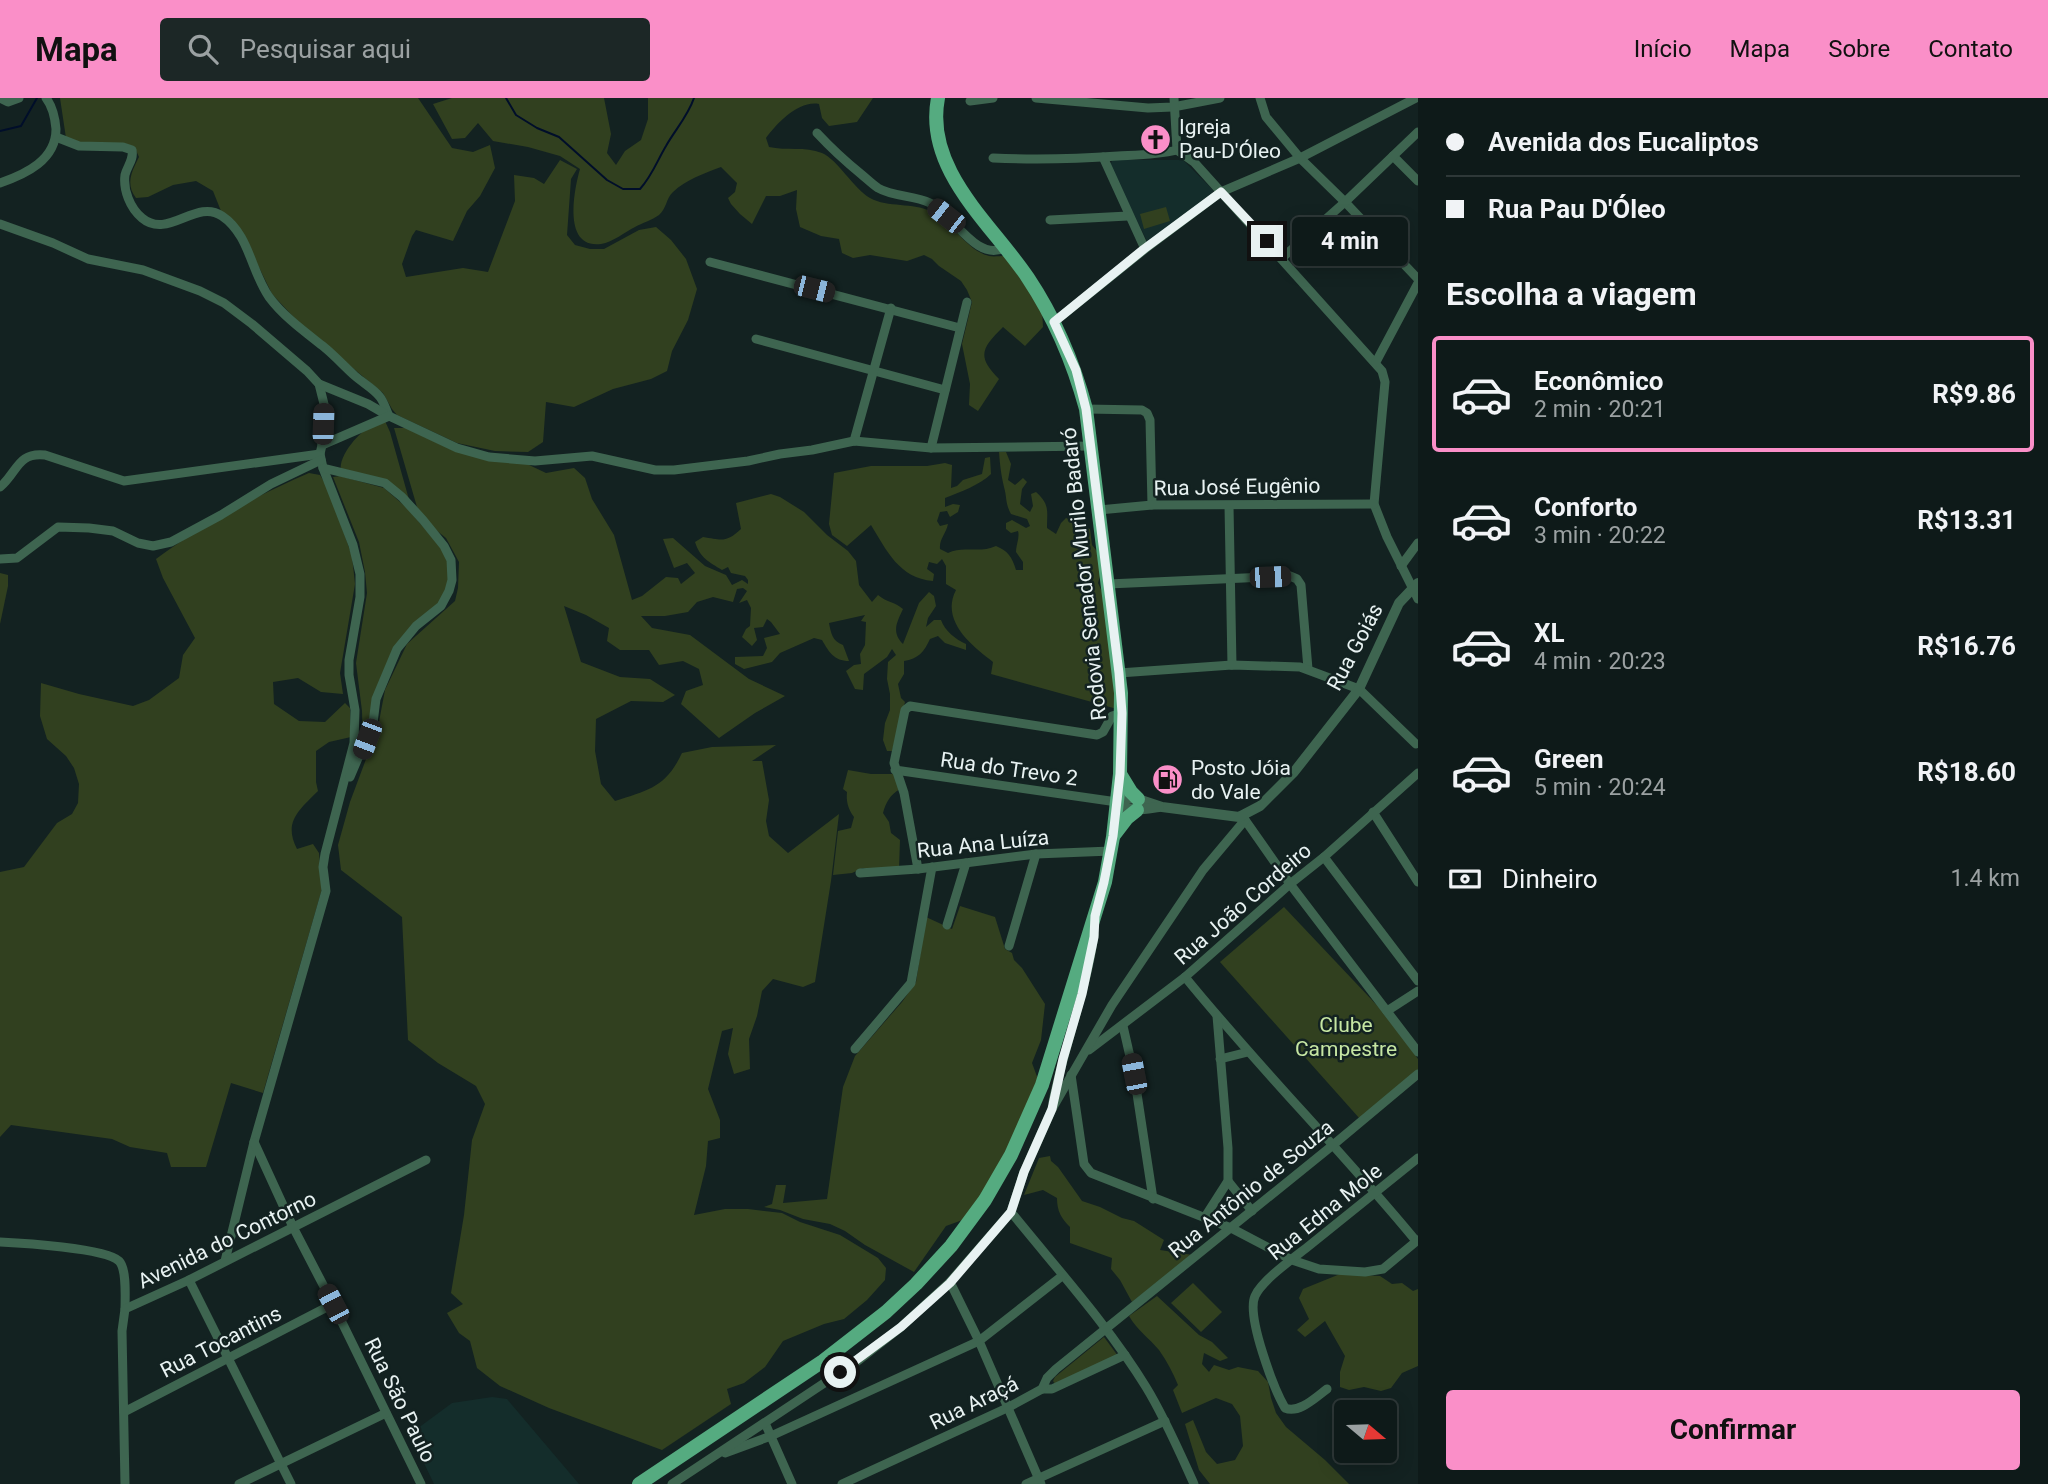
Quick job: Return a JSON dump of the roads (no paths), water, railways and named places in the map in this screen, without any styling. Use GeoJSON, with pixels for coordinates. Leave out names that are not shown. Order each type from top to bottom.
{"type":"FeatureCollection","features":[{"type":"Feature","properties":{"kind":"main road","name":"Rodovia Senador Murilo Badaró"},"geometry":{"type":"LineString","coordinates":[[639,1484],[823,1361],[886,1312],[951,1246],[985,1199],[1011,1155],[1042,1084],[1095,916],[1112,844],[1120,774],[1122,713],[1086,409],[1076,370],[1054,322],[1027,277],[962,191],[942,155],[936,130],[938,98]]}},
{"type":"Feature","properties":{"kind":"main road"},"geometry":{"type":"LineString","coordinates":[[1112,844],[1137,804],[1120,774]]}},
{"type":"Feature","properties":{"kind":"street"},"geometry":{"type":"LineString","coordinates":[[0,98],[8,103],[19,98]]}},
{"type":"Feature","properties":{"kind":"street"},"geometry":{"type":"LineString","coordinates":[[0,183],[29,170],[45,159],[52,150],[56,137],[55,120],[52,106],[46,98]]}},
{"type":"Feature","properties":{"kind":"street"},"geometry":{"type":"LineString","coordinates":[[970,101],[993,98]]}},
{"type":"Feature","properties":{"kind":"street"},"geometry":{"type":"LineString","coordinates":[[1036,98],[1148,108],[1220,98]]}},
{"type":"Feature","properties":{"kind":"street"},"geometry":{"type":"LineString","coordinates":[[1260,98],[1266,117],[1300,158],[1418,281],[1376,362]]}},
{"type":"Feature","properties":{"kind":"street"},"geometry":{"type":"LineString","coordinates":[[1054,322],[1144,249],[1221,192],[1300,158],[1416,98]]}},
{"type":"Feature","properties":{"kind":"street"},"geometry":{"type":"LineString","coordinates":[[1173,103],[1177,150],[1194,162],[1382,371],[1385,382],[1374,504],[1401,566],[1416,590]]}},
{"type":"Feature","properties":{"kind":"street"},"geometry":{"type":"LineString","coordinates":[[1282,258],[1418,132]]}},
{"type":"Feature","properties":{"kind":"street"},"geometry":{"type":"LineString","coordinates":[[817,133],[832,150],[878,189],[930,203],[975,244],[990,252],[1004,248]]}},
{"type":"Feature","properties":{"kind":"street"},"geometry":{"type":"LineString","coordinates":[[56,137],[79,146],[122,147],[132,150],[133,155],[125,174],[125,189],[131,204],[142,218],[154,225],[176,222],[198,211],[207,210],[220,214],[238,230],[269,297],[303,332],[380,397],[389,416]]}},
{"type":"Feature","properties":{"kind":"street"},"geometry":{"type":"LineString","coordinates":[[993,158],[1103,158],[1163,154],[1177,150]]}},
{"type":"Feature","properties":{"kind":"street"},"geometry":{"type":"LineString","coordinates":[[1393,156],[1418,181]]}},
{"type":"Feature","properties":{"kind":"street"},"geometry":{"type":"LineString","coordinates":[[1103,158],[1144,249]]}},
{"type":"Feature","properties":{"kind":"street"},"geometry":{"type":"LineString","coordinates":[[1050,220],[1128,216]]}},
{"type":"Feature","properties":{"kind":"street"},"geometry":{"type":"LineString","coordinates":[[0,224],[88,259],[143,270],[200,290],[224,303],[252,324],[320,384],[368,404],[457,448],[489,457],[535,461],[592,456],[655,470],[674,470],[748,461],[854,441],[931,448],[1091,446]]}},
{"type":"Feature","properties":{"kind":"street"},"geometry":{"type":"LineString","coordinates":[[710,262],[960,328]]}},
{"type":"Feature","properties":{"kind":"street"},"geometry":{"type":"LineString","coordinates":[[931,448],[967,302]]}},
{"type":"Feature","properties":{"kind":"street"},"geometry":{"type":"LineString","coordinates":[[854,441],[891,308]]}},
{"type":"Feature","properties":{"kind":"street"},"geometry":{"type":"LineString","coordinates":[[756,339],[945,390]]}},
{"type":"Feature","properties":{"kind":"street"},"geometry":{"type":"LineString","coordinates":[[225,1261],[254,1142],[326,891],[324,861],[355,743],[356,727],[349,668],[360,597],[360,574],[354,545],[321,457],[324,404],[320,384]]}},
{"type":"Feature","properties":{"kind":"street"},"geometry":{"type":"LineString","coordinates":[[1086,409],[1142,410],[1147,414],[1150,419],[1152,505]]}},
{"type":"Feature","properties":{"kind":"street"},"geometry":{"type":"LineString","coordinates":[[0,559],[17,558],[58,527],[113,531],[138,543],[153,546],[171,542],[389,416]]}},
{"type":"Feature","properties":{"kind":"street"},"geometry":{"type":"LineString","coordinates":[[0,487],[25,457],[36,454],[124,481],[321,457],[385,483],[402,497],[444,546],[451,560],[452,580],[441,606],[415,626],[397,649],[376,699],[373,723],[361,755],[341,794]]}},
{"type":"Feature","properties":{"kind":"street","name":"Rua José Eugênio"},"geometry":{"type":"LineString","coordinates":[[1099,510],[1152,505],[1374,504]]}},
{"type":"Feature","properties":{"kind":"street"},"geometry":{"type":"LineString","coordinates":[[1229,506],[1232,665]]}},
{"type":"Feature","properties":{"kind":"street"},"geometry":{"type":"LineString","coordinates":[[1401,566],[1418,543]]}},
{"type":"Feature","properties":{"kind":"street"},"geometry":{"type":"LineString","coordinates":[[1108,584],[1290,576],[1297,579],[1301,585],[1308,669]]}},
{"type":"Feature","properties":{"kind":"street","name":"Rua Goiás"},"geometry":{"type":"LineString","coordinates":[[1052,1109],[1112,1005],[1203,870],[1242,818],[1259,806],[1294,772],[1359,689],[1399,603],[1416,590]]}},
{"type":"Feature","properties":{"kind":"street"},"geometry":{"type":"LineString","coordinates":[[1119,673],[1232,665],[1300,667],[1359,689],[1416,744]]}},
{"type":"Feature","properties":{"kind":"street"},"geometry":{"type":"LineString","coordinates":[[918,869],[894,756],[905,710],[909,706],[1097,735],[1103,732],[1112,716],[1122,713]]}},
{"type":"Feature","properties":{"kind":"street","name":"Rua do Trevo 2"},"geometry":{"type":"LineString","coordinates":[[895,770],[1117,802]]}},
{"type":"Feature","properties":{"kind":"street","name":"Rua João Cordeiro"},"geometry":{"type":"LineString","coordinates":[[1085,1054],[1185,977],[1418,773]]}},
{"type":"Feature","properties":{"kind":"street"},"geometry":{"type":"LineString","coordinates":[[1117,802],[1125,808],[1137,804],[1242,818],[1418,1052]]}},
{"type":"Feature","properties":{"kind":"street"},"geometry":{"type":"LineString","coordinates":[[1374,812],[1418,882]]}},
{"type":"Feature","properties":{"kind":"street","name":"Rua Ana Luíza"},"geometry":{"type":"LineString","coordinates":[[860,873],[918,869],[1112,844]]}},
{"type":"Feature","properties":{"kind":"street"},"geometry":{"type":"LineString","coordinates":[[1009,946],[1036,854]]}},
{"type":"Feature","properties":{"kind":"street"},"geometry":{"type":"LineString","coordinates":[[1324,857],[1418,981]]}},
{"type":"Feature","properties":{"kind":"street"},"geometry":{"type":"LineString","coordinates":[[947,925],[966,863]]}},
{"type":"Feature","properties":{"kind":"street"},"geometry":{"type":"LineString","coordinates":[[855,1049],[913,979],[932,867]]}},
{"type":"Feature","properties":{"kind":"street"},"geometry":{"type":"LineString","coordinates":[[672,1484],[859,1360],[901,1327],[950,1283],[1011,1212],[1024,1172],[1052,1109],[1089,963],[1095,916]]}},
{"type":"Feature","properties":{"kind":"street"},"geometry":{"type":"LineString","coordinates":[[1072,1075],[1084,1164],[1091,1172],[1231,1228],[1308,1266],[1365,1272],[1383,1269],[1417,1240],[1248,1052],[1185,977]]}},
{"type":"Feature","properties":{"kind":"street"},"geometry":{"type":"LineString","coordinates":[[1387,1011],[1418,992]]}},
{"type":"Feature","properties":{"kind":"street"},"geometry":{"type":"LineString","coordinates":[[1205,1217],[1228,1181],[1228,1148],[1217,1016]]}},
{"type":"Feature","properties":{"kind":"street"},"geometry":{"type":"LineString","coordinates":[[1123,1026],[1134,1074],[1153,1199]]}},
{"type":"Feature","properties":{"kind":"street"},"geometry":{"type":"LineString","coordinates":[[1220,1059],[1248,1052]]}},
{"type":"Feature","properties":{"kind":"street","name":"Rua Antônio de Souza"},"geometry":{"type":"LineString","coordinates":[[1104,1329],[1334,1145],[1418,1074]]}},
{"type":"Feature","properties":{"kind":"street","name":"Rua São Paulo"},"geometry":{"type":"LineString","coordinates":[[254,1142],[293,1227],[422,1484]]}},
{"type":"Feature","properties":{"kind":"street","name":"Rua Edna Mole"},"geometry":{"type":"LineString","coordinates":[[1328,1389],[1296,1410],[1285,1408],[1265,1362],[1252,1311],[1256,1294],[1292,1260],[1418,1158]]}},
{"type":"Feature","properties":{"kind":"street","name":"Avenida do Contorno"},"geometry":{"type":"LineString","coordinates":[[125,1484],[122,1331],[125,1309],[189,1280],[426,1160]]}},
{"type":"Feature","properties":{"kind":"street"},"geometry":{"type":"LineString","coordinates":[[1228,1181],[1252,1211]]}},
{"type":"Feature","properties":{"kind":"street"},"geometry":{"type":"LineString","coordinates":[[1011,1212],[1125,1355],[1166,1421],[1194,1484]]}},
{"type":"Feature","properties":{"kind":"street"},"geometry":{"type":"LineString","coordinates":[[0,1242],[26,1243],[114,1257],[123,1268],[125,1309]]}},
{"type":"Feature","properties":{"kind":"street"},"geometry":{"type":"LineString","coordinates":[[712,1458],[771,1436],[979,1341],[1062,1276]]}},
{"type":"Feature","properties":{"kind":"street"},"geometry":{"type":"LineString","coordinates":[[189,1280],[290,1484]]}},
{"type":"Feature","properties":{"kind":"street"},"geometry":{"type":"LineString","coordinates":[[950,1283],[979,1341],[1040,1481]]}},
{"type":"Feature","properties":{"kind":"street","name":"Rua Tocantins"},"geometry":{"type":"LineString","coordinates":[[124,1412],[333,1304]]}},
{"type":"Feature","properties":{"kind":"street","name":"Rua Araçá"},"geometry":{"type":"LineString","coordinates":[[842,1484],[1007,1408],[1042,1389],[1056,1369],[1104,1329]]}},
{"type":"Feature","properties":{"kind":"street"},"geometry":{"type":"LineString","coordinates":[[1042,1389],[1052,1389],[1125,1355]]}},
{"type":"Feature","properties":{"kind":"street"},"geometry":{"type":"LineString","coordinates":[[239,1484],[386,1413]]}},
{"type":"Feature","properties":{"kind":"street"},"geometry":{"type":"LineString","coordinates":[[1026,1484],[1040,1481],[1166,1421]]}},
{"type":"Feature","properties":{"kind":"street"},"geometry":{"type":"LineString","coordinates":[[765,1423],[792,1484]]}},
{"type":"Feature","properties":{"kind":"waterway"},"geometry":{"type":"LineString","coordinates":[[0,131],[21,126],[37,98]]}},
{"type":"Feature","properties":{"kind":"waterway"},"geometry":{"type":"LineString","coordinates":[[506,98],[516,115],[559,137],[607,180],[623,189],[640,189],[644,184],[694,98]]}},
{"type":"Feature","properties":{"kind":"place","name":"Igreja Pau-D'Óleo"},"geometry":{"type":"Point","coordinates":[1156,139]}},
{"type":"Feature","properties":{"kind":"place","name":"Posto Jóia do Vale"},"geometry":{"type":"Point","coordinates":[1168,780]}},
{"type":"Feature","properties":{"kind":"park label","name":"Clube Campestre"},"geometry":{"type":"Point","coordinates":[1346,1037]}}]}
